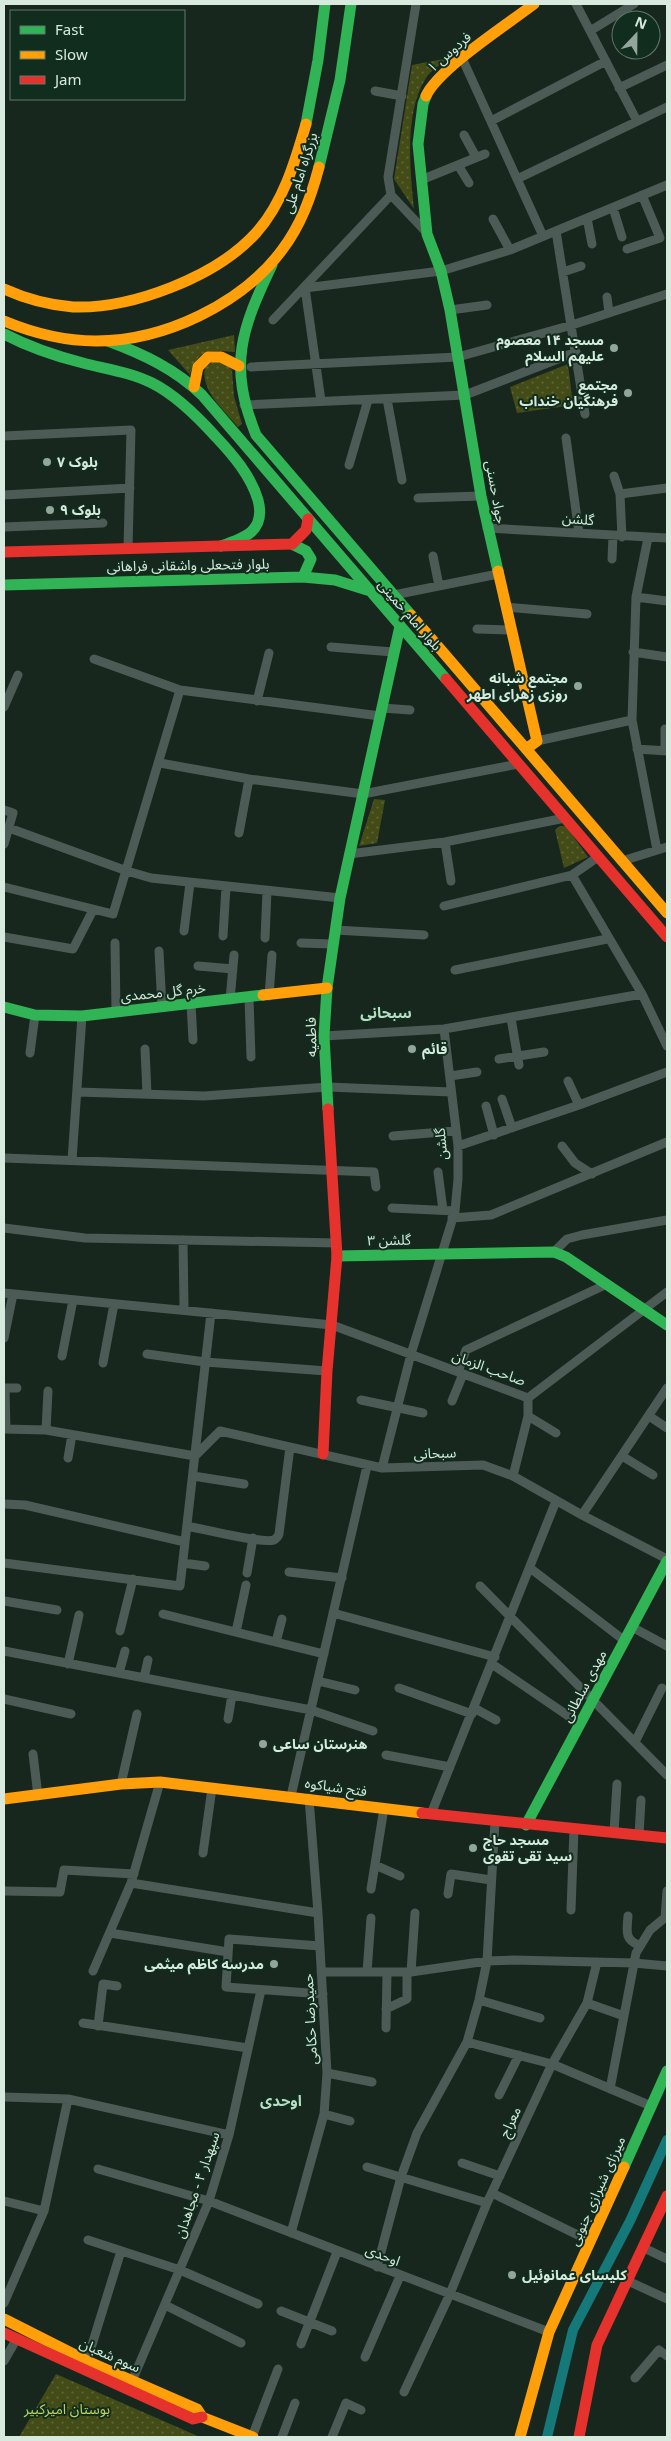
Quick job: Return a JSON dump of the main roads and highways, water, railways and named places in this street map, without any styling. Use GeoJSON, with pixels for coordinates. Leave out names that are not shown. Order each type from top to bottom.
{"type":"FeatureCollection","features":[{"type":"Feature","properties":{"kind":"main road","name":"بزرگراه امام علی"},"geometry":{"type":"LineString","coordinates":[[4,289],[30,298],[64,306],[98,306],[119,303],[161,290],[205,271],[229,257],[256,234],[274,209],[301,140],[316,75],[325,4]]}},
{"type":"Feature","properties":{"kind":"main road","name":"بزرگراه امام علی"},"geometry":{"type":"LineString","coordinates":[[4,321],[32,331],[65,337],[108,341],[138,336],[183,323],[231,295],[275,259],[297,227],[312,192],[342,73],[350,4]]}},
{"type":"Feature","properties":{"kind":"main road","name":"فردوس ۱"},"geometry":{"type":"LineString","coordinates":[[427,234],[418,144],[423,104],[430,88],[462,58],[534,4]]}},
{"type":"Feature","properties":{"kind":"main road","name":"جواد حسنی"},"geometry":{"type":"LineString","coordinates":[[427,234],[441,271],[450,310],[487,528],[537,741],[526,749]]}},
{"type":"Feature","properties":{"kind":"main road","name":"بلوار امام خمینی"},"geometry":{"type":"LineString","coordinates":[[275,259],[248,320],[240,346],[239,366],[244,404],[256,435],[667,914]]}},
{"type":"Feature","properties":{"kind":"main road"},"geometry":{"type":"LineString","coordinates":[[4,334],[74,362],[125,372],[154,385],[178,401],[209,430],[245,471],[258,496],[261,510],[257,526],[252,532],[221,546]]}},
{"type":"Feature","properties":{"kind":"main road","name":"بلوار امام خمینی"},"geometry":{"type":"LineString","coordinates":[[108,341],[153,359],[194,386],[667,937]]}},
{"type":"Feature","properties":{"kind":"main road"},"geometry":{"type":"LineString","coordinates":[[194,386],[197,369],[201,361],[208,356],[218,355],[239,366]]}},
{"type":"Feature","properties":{"kind":"main road"},"geometry":{"type":"LineString","coordinates":[[303,577],[311,560],[306,551],[292,544],[306,530],[308,519]]}},
{"type":"Feature","properties":{"kind":"main road","name":"بلوار فتحعلی واشقانی فراهانی"},"geometry":{"type":"LineString","coordinates":[[4,552],[292,544]]}},
{"type":"Feature","properties":{"kind":"main road","name":"بلوار فتحعلی واشقانی فراهانی"},"geometry":{"type":"LineString","coordinates":[[4,585],[303,577],[330,578],[352,583],[370,592]]}},
{"type":"Feature","properties":{"kind":"main road","name":"فاطمیه"},"geometry":{"type":"LineString","coordinates":[[324,1454],[327,1372],[337,1256],[324,1036],[327,988],[340,898],[400,626]]}},
{"type":"Feature","properties":{"kind":"main road","name":"خرم گل محمدی"},"geometry":{"type":"LineString","coordinates":[[4,1008],[35,1015],[82,1016],[327,988]]}},
{"type":"Feature","properties":{"kind":"main road","name":"گلشن ۳"},"geometry":{"type":"LineString","coordinates":[[337,1256],[554,1252],[566,1256],[667,1324]]}},
{"type":"Feature","properties":{"kind":"main road","name":"مهدی سلطانی"},"geometry":{"type":"LineString","coordinates":[[526,1825],[667,1560]]}},
{"type":"Feature","properties":{"kind":"main road","name":"فتح شیاکوه"},"geometry":{"type":"LineString","coordinates":[[4,1799],[121,1784],[160,1782],[526,1825],[666,1837]]}},
{"type":"Feature","properties":{"kind":"main road","name":"میرزای شیرازی جنوبی"},"geometry":{"type":"LineString","coordinates":[[520,2437],[549,2332],[667,2072]]}},
{"type":"Feature","properties":{"kind":"main road"},"geometry":{"type":"LineString","coordinates":[[579,2437],[597,2345],[667,2196]]}},
{"type":"Feature","properties":{"kind":"main road","name":"سوم شعبان"},"geometry":{"type":"LineString","coordinates":[[4,2319],[87,2361],[197,2409],[202,2417]]}},
{"type":"Feature","properties":{"kind":"main road","name":"سوم شعبان"},"geometry":{"type":"LineString","coordinates":[[4,2333],[193,2419],[202,2417],[252,2437]]}},
{"type":"Feature","properties":{"kind":"waterway"},"geometry":{"type":"LineString","coordinates":[[547,2437],[573,2330],[630,2221],[667,2140]]}},
{"type":"Feature","properties":{"kind":"place","name":"مسجد ۱۴ معصوم علیهم السلام"},"geometry":{"type":"Point","coordinates":[614,348]}},
{"type":"Feature","properties":{"kind":"place","name":"مجتمع فرهنگیان خنداب"},"geometry":{"type":"Point","coordinates":[628,393]}},
{"type":"Feature","properties":{"kind":"place","name":"بلوک ۷"},"geometry":{"type":"Point","coordinates":[47,462]}},
{"type":"Feature","properties":{"kind":"place","name":"بلوک ۹"},"geometry":{"type":"Point","coordinates":[50,510]}},
{"type":"Feature","properties":{"kind":"place","name":"مجتمع شبانه روزی زهرای اطهر"},"geometry":{"type":"Point","coordinates":[578,686]}},
{"type":"Feature","properties":{"kind":"place","name":"قائم"},"geometry":{"type":"Point","coordinates":[412,1049]}},
{"type":"Feature","properties":{"kind":"place","name":"هنرستان ساعی"},"geometry":{"type":"Point","coordinates":[263,1744]}},
{"type":"Feature","properties":{"kind":"place","name":"مسجد حاج سید تقی تقوی"},"geometry":{"type":"Point","coordinates":[473,1848]}},
{"type":"Feature","properties":{"kind":"place","name":"مدرسه كاظم ميثمى"},"geometry":{"type":"Point","coordinates":[274,1964]}},
{"type":"Feature","properties":{"kind":"place","name":"کلیسای عمانوئیل"},"geometry":{"type":"Point","coordinates":[512,2275]}},
{"type":"Feature","properties":{"kind":"district","name":"سبحانی"},"geometry":{"type":"Point","coordinates":[386,1013]}},
{"type":"Feature","properties":{"kind":"district","name":"اوحدی"},"geometry":{"type":"Point","coordinates":[281,2101]}},
{"type":"Feature","properties":{"kind":"park label","name":"بوستان امیرکبیر"},"geometry":{"type":"Point","coordinates":[67,2409]}}]}
